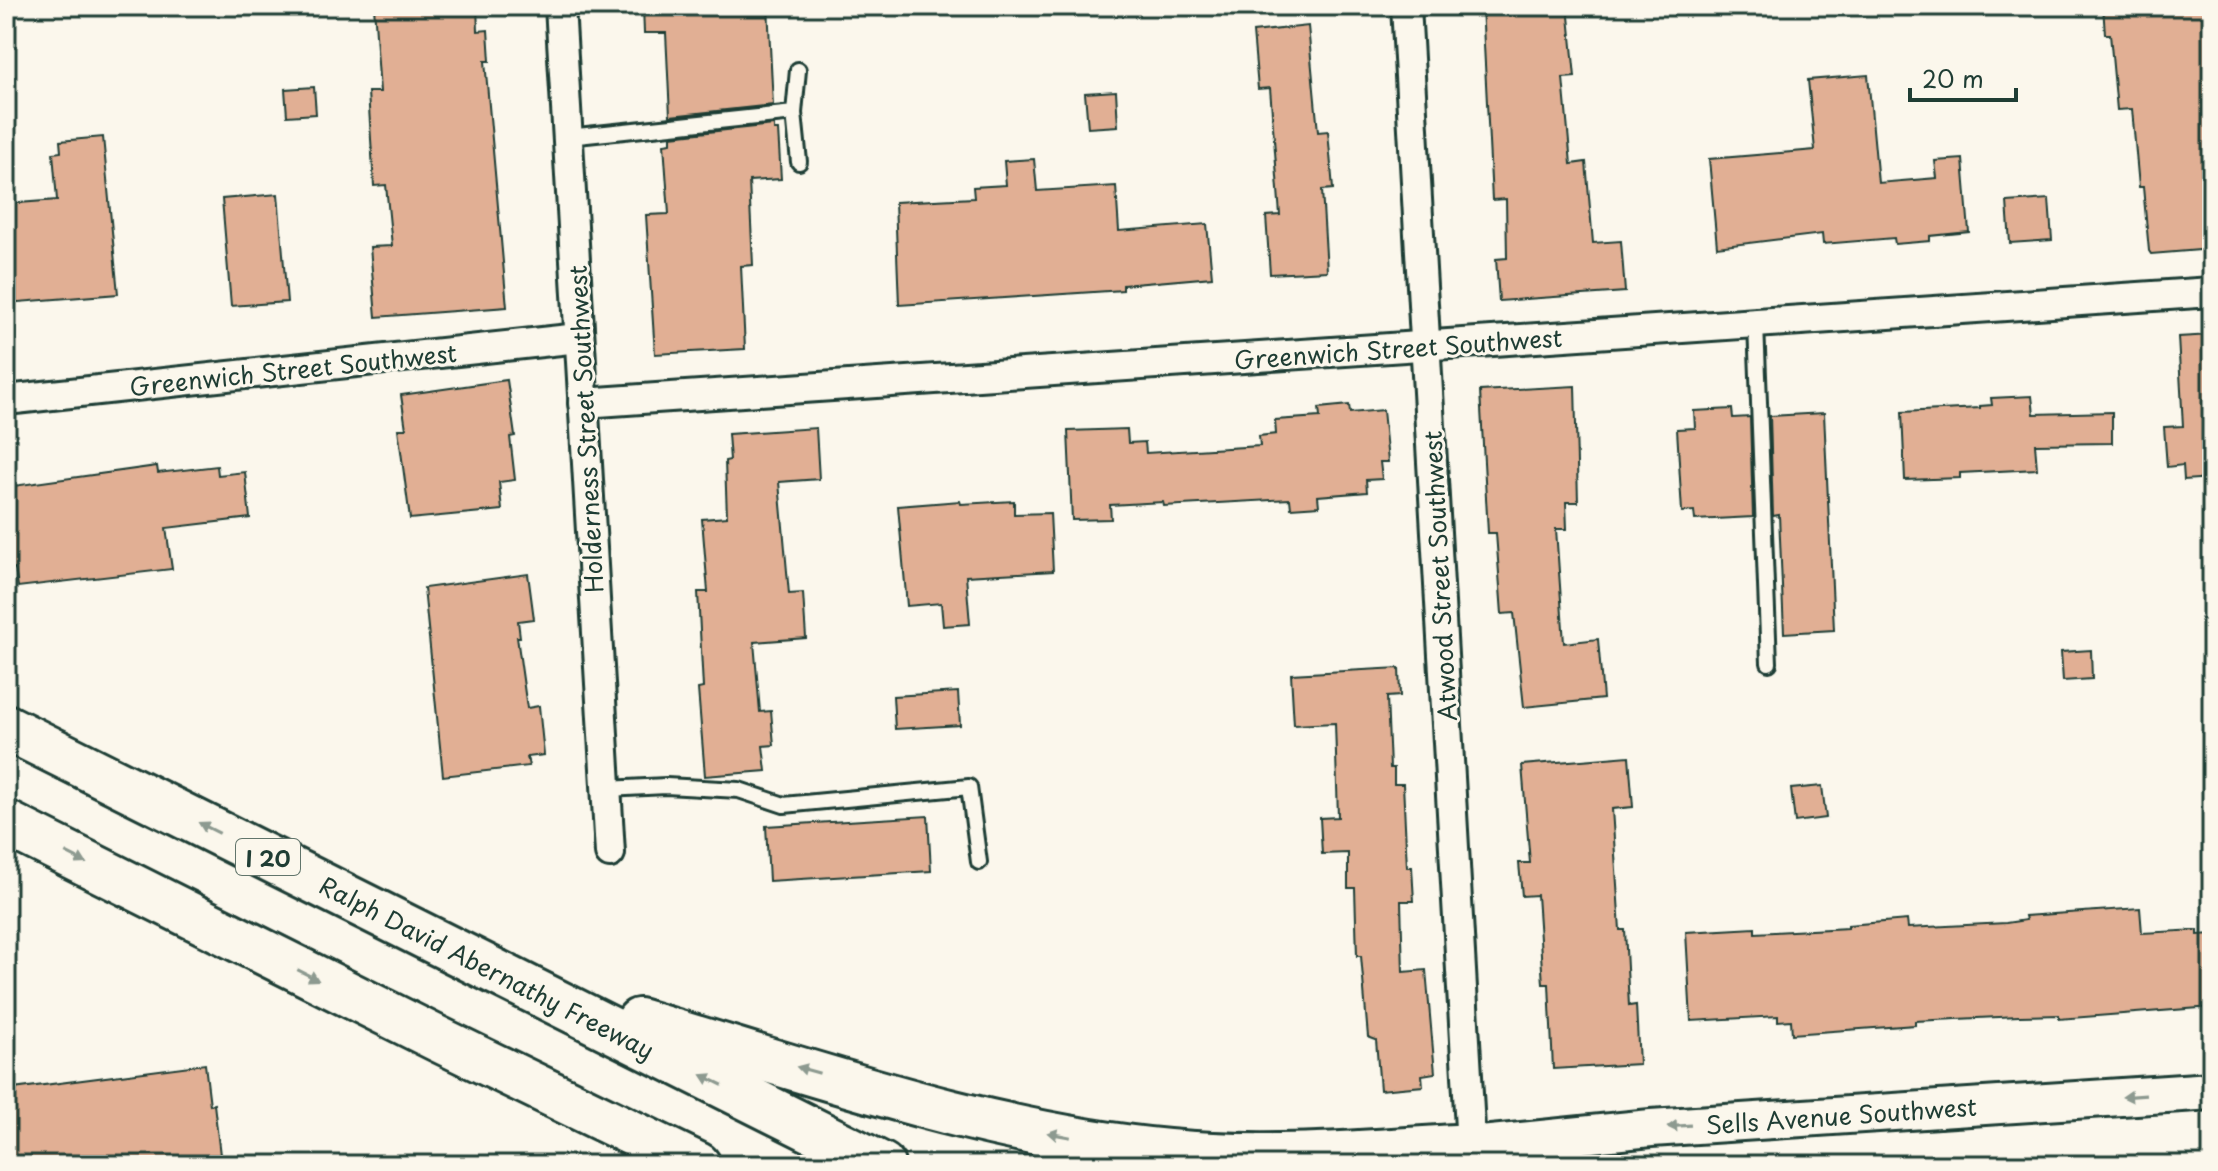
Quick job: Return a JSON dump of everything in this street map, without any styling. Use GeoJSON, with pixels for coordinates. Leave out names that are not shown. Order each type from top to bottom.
{"type":"FeatureCollection","features":[{"type":"Feature","properties":{"kind":"highway","name":"Ralph David Abernathy Freeway"},"geometry":{"type":"LineString","coordinates":[[6,727],[882,1165]]}},
{"type":"Feature","properties":{"kind":"highway"},"geometry":{"type":"LineString","coordinates":[[6,823],[698,1165]]}},
{"type":"Feature","properties":{"kind":"highway"},"geometry":{"type":"LineString","coordinates":[[529,989],[940,1109],[1070,1137],[1167,1152],[1266,1158],[1471,1146]]}},
{"type":"Feature","properties":{"kind":"highway"},"geometry":{"type":"LineString","coordinates":[[438,1039],[637,1165]]}},
{"type":"Feature","properties":{"kind":"street","name":"Holderness Street Southwest"},"geometry":{"type":"LineString","coordinates":[[560,6],[610,853]]}},
{"type":"Feature","properties":{"kind":"street","name":"Atwood Street Southwest"},"geometry":{"type":"LineString","coordinates":[[1406,6],[1471,1146]]}},
{"type":"Feature","properties":{"kind":"street","name":"Greenwich Street Southwest"},"geometry":{"type":"LineString","coordinates":[[583,403],[2212,292]]}},
{"type":"Feature","properties":{"kind":"street","name":"Greenwich Street Southwest"},"geometry":{"type":"LineString","coordinates":[[6,400],[579,338]]}},
{"type":"Feature","properties":{"kind":"street","name":"Sells Avenue Southwest"},"geometry":{"type":"LineString","coordinates":[[1471,1146],[1667,1127],[2212,1091]]}},
{"type":"Feature","properties":{"kind":"lane"},"geometry":{"type":"LineString","coordinates":[[798,70],[794,113],[799,162]]}},
{"type":"Feature","properties":{"kind":"lane"},"geometry":{"type":"LineString","coordinates":[[568,137],[794,113]]}},
{"type":"Feature","properties":{"kind":"lane"},"geometry":{"type":"LineString","coordinates":[[1756,324],[1769,663]]}},
{"type":"Feature","properties":{"kind":"lane"},"geometry":{"type":"LineString","coordinates":[[607,789],[666,786],[739,790],[784,805],[969,787],[979,862]]}},
{"type":"Feature","properties":{"kind":"building"},"geometry":{"type":"Polygon","coordinates":[[[374,6],[477,6],[478,31],[488,30],[490,61],[485,61],[507,307],[376,317],[370,247],[392,246],[386,185],[374,186],[368,92],[380,92],[374,6]]]}},
{"type":"Feature","properties":{"kind":"building"},"geometry":{"type":"Polygon","coordinates":[[[643,6],[768,6],[773,105],[670,116],[666,33],[644,33],[643,6]]]}},
{"type":"Feature","properties":{"kind":"building"},"geometry":{"type":"Polygon","coordinates":[[[1482,6],[1568,6],[1575,77],[1563,78],[1571,164],[1586,162],[1593,243],[1621,241],[1625,292],[1499,301],[1496,259],[1507,258],[1506,199],[1492,200],[1482,6]]]}},
{"type":"Feature","properties":{"kind":"building"},"geometry":{"type":"Polygon","coordinates":[[[2103,6],[2207,6],[2212,56],[2212,249],[2151,254],[2149,251],[2132,109],[2117,110],[2110,34],[2105,34],[2103,6]]]}},
{"type":"Feature","properties":{"kind":"building"},"geometry":{"type":"Polygon","coordinates":[[[1308,26],[1318,132],[1328,131],[1333,189],[1322,190],[1327,271],[1270,274],[1266,216],[1280,215],[1270,88],[1258,89],[1253,32],[1308,26]]]}},
{"type":"Feature","properties":{"kind":"building"},"geometry":{"type":"Polygon","coordinates":[[[1868,75],[1878,183],[1937,178],[1935,161],[1963,159],[1969,232],[1930,236],[1930,241],[1895,244],[1894,238],[1823,244],[1822,234],[1717,247],[1709,159],[1815,150],[1808,80],[1868,75]]]}},
{"type":"Feature","properties":{"kind":"building"},"geometry":{"type":"Polygon","coordinates":[[[314,87],[316,114],[287,116],[285,89],[314,87]]]}},
{"type":"Feature","properties":{"kind":"building"},"geometry":{"type":"Polygon","coordinates":[[[1116,91],[1118,126],[1088,128],[1085,93],[1116,91]]]}},
{"type":"Feature","properties":{"kind":"building"},"geometry":{"type":"Polygon","coordinates":[[[774,125],[774,130],[778,130],[781,179],[749,181],[753,265],[741,266],[745,349],[655,354],[646,215],[669,214],[664,144],[671,143],[671,136],[774,125]]]}},
{"type":"Feature","properties":{"kind":"building"},"geometry":{"type":"Polygon","coordinates":[[[103,137],[118,294],[6,303],[6,204],[57,200],[53,153],[61,152],[60,141],[103,137]]]}},
{"type":"Feature","properties":{"kind":"building"},"geometry":{"type":"Polygon","coordinates":[[[1034,159],[1037,191],[1116,186],[1119,231],[1207,224],[1212,277],[1123,285],[1123,290],[899,305],[895,202],[974,198],[973,187],[1006,185],[1004,161],[1034,159]]]}},
{"type":"Feature","properties":{"kind":"building"},"geometry":{"type":"Polygon","coordinates":[[[278,194],[287,302],[231,306],[222,199],[278,194]]]}},
{"type":"Feature","properties":{"kind":"building"},"geometry":{"type":"Polygon","coordinates":[[[2049,199],[2052,240],[2010,243],[2007,202],[2049,199]]]}},
{"type":"Feature","properties":{"kind":"building"},"geometry":{"type":"Polygon","coordinates":[[[2212,335],[2212,478],[2184,480],[2183,465],[2167,467],[2164,427],[2183,426],[2178,337],[2212,335]]]}},
{"type":"Feature","properties":{"kind":"building"},"geometry":{"type":"Polygon","coordinates":[[[507,380],[515,436],[510,437],[515,480],[499,482],[502,510],[410,519],[398,429],[406,429],[401,395],[507,380]]]}},
{"type":"Feature","properties":{"kind":"building"},"geometry":{"type":"Polygon","coordinates":[[[1575,386],[1578,502],[1566,502],[1567,529],[1556,529],[1564,643],[1598,639],[1603,699],[1524,707],[1514,613],[1502,614],[1496,533],[1488,533],[1480,391],[1575,386]]]}},
{"type":"Feature","properties":{"kind":"building"},"geometry":{"type":"Polygon","coordinates":[[[2032,396],[2034,414],[2112,412],[2112,443],[2035,444],[2037,469],[1960,473],[1960,478],[1905,480],[1902,412],[1980,408],[1992,405],[1991,398],[2032,396]]]}},
{"type":"Feature","properties":{"kind":"building"},"geometry":{"type":"Polygon","coordinates":[[[1349,405],[1350,413],[1383,410],[1388,462],[1380,462],[1382,479],[1366,480],[1367,492],[1318,496],[1319,506],[1291,508],[1290,499],[1164,506],[1163,502],[1110,505],[1111,519],[1072,520],[1068,431],[1127,429],[1128,443],[1145,442],[1146,453],[1260,446],[1259,436],[1276,434],[1275,420],[1320,417],[1319,408],[1349,405]]]}},
{"type":"Feature","properties":{"kind":"building"},"geometry":{"type":"Polygon","coordinates":[[[1732,409],[1733,418],[1750,417],[1753,517],[1695,520],[1694,511],[1682,512],[1677,429],[1695,428],[1694,411],[1732,409]]]}},
{"type":"Feature","properties":{"kind":"building"},"geometry":{"type":"Polygon","coordinates":[[[1824,413],[1834,630],[1784,633],[1779,515],[1773,516],[1770,416],[1824,413]]]}},
{"type":"Feature","properties":{"kind":"building"},"geometry":{"type":"Polygon","coordinates":[[[816,428],[819,479],[779,482],[789,594],[803,593],[806,638],[754,642],[760,712],[771,711],[774,745],[763,746],[766,771],[705,776],[698,689],[703,688],[698,592],[708,592],[702,519],[727,517],[725,461],[730,460],[728,434],[816,428]]]}},
{"type":"Feature","properties":{"kind":"building"},"geometry":{"type":"Polygon","coordinates":[[[157,466],[158,473],[217,466],[218,475],[245,472],[250,518],[166,528],[172,569],[18,587],[15,569],[10,569],[6,536],[6,487],[157,466]]]}},
{"type":"Feature","properties":{"kind":"building"},"geometry":{"type":"Polygon","coordinates":[[[960,501],[961,504],[1014,501],[1014,514],[1050,513],[1053,571],[966,576],[970,624],[943,626],[941,603],[907,606],[898,506],[960,501]]]}},
{"type":"Feature","properties":{"kind":"building"},"geometry":{"type":"Polygon","coordinates":[[[528,574],[534,619],[518,621],[520,637],[517,637],[527,708],[539,706],[544,755],[527,757],[529,766],[443,776],[424,588],[528,574]]]}},
{"type":"Feature","properties":{"kind":"building"},"geometry":{"type":"Polygon","coordinates":[[[2091,650],[2092,679],[2063,681],[2061,652],[2091,650]]]}},
{"type":"Feature","properties":{"kind":"building"},"geometry":{"type":"Polygon","coordinates":[[[1399,668],[1400,696],[1387,697],[1390,768],[1394,768],[1394,784],[1403,784],[1407,867],[1412,867],[1414,901],[1401,901],[1403,972],[1426,970],[1435,1073],[1422,1075],[1423,1086],[1380,1090],[1376,1040],[1368,1037],[1361,956],[1357,956],[1355,888],[1348,888],[1348,853],[1322,854],[1320,818],[1338,817],[1335,723],[1294,725],[1291,674],[1399,668]]]}},
{"type":"Feature","properties":{"kind":"building"},"geometry":{"type":"Polygon","coordinates":[[[958,692],[960,725],[895,729],[893,696],[958,692]]]}},
{"type":"Feature","properties":{"kind":"building"},"geometry":{"type":"Polygon","coordinates":[[[1629,756],[1633,807],[1612,809],[1620,930],[1625,930],[1629,1006],[1636,1005],[1639,1064],[1553,1069],[1549,984],[1543,984],[1537,895],[1522,896],[1519,863],[1530,863],[1522,765],[1629,756]]]}},
{"type":"Feature","properties":{"kind":"building"},"geometry":{"type":"Polygon","coordinates":[[[1822,786],[1826,818],[1795,822],[1791,789],[1822,786]]]}},
{"type":"Feature","properties":{"kind":"building"},"geometry":{"type":"Polygon","coordinates":[[[928,816],[931,871],[769,881],[766,826],[928,816]]]}},
{"type":"Feature","properties":{"kind":"building"},"geometry":{"type":"Polygon","coordinates":[[[2140,908],[2142,933],[2198,930],[2198,935],[2212,934],[2212,1007],[2059,1019],[2059,1015],[1915,1021],[1915,1025],[1792,1034],[1791,1020],[1778,1021],[1778,1016],[1691,1021],[1686,932],[1755,928],[1755,933],[1848,928],[1848,925],[1907,920],[1908,928],[2006,923],[2026,920],[2025,916],[2140,908]]]}},
{"type":"Feature","properties":{"kind":"building"},"geometry":{"type":"Polygon","coordinates":[[[205,1064],[220,1155],[196,1158],[197,1165],[6,1165],[6,1090],[205,1064]]]}}]}
